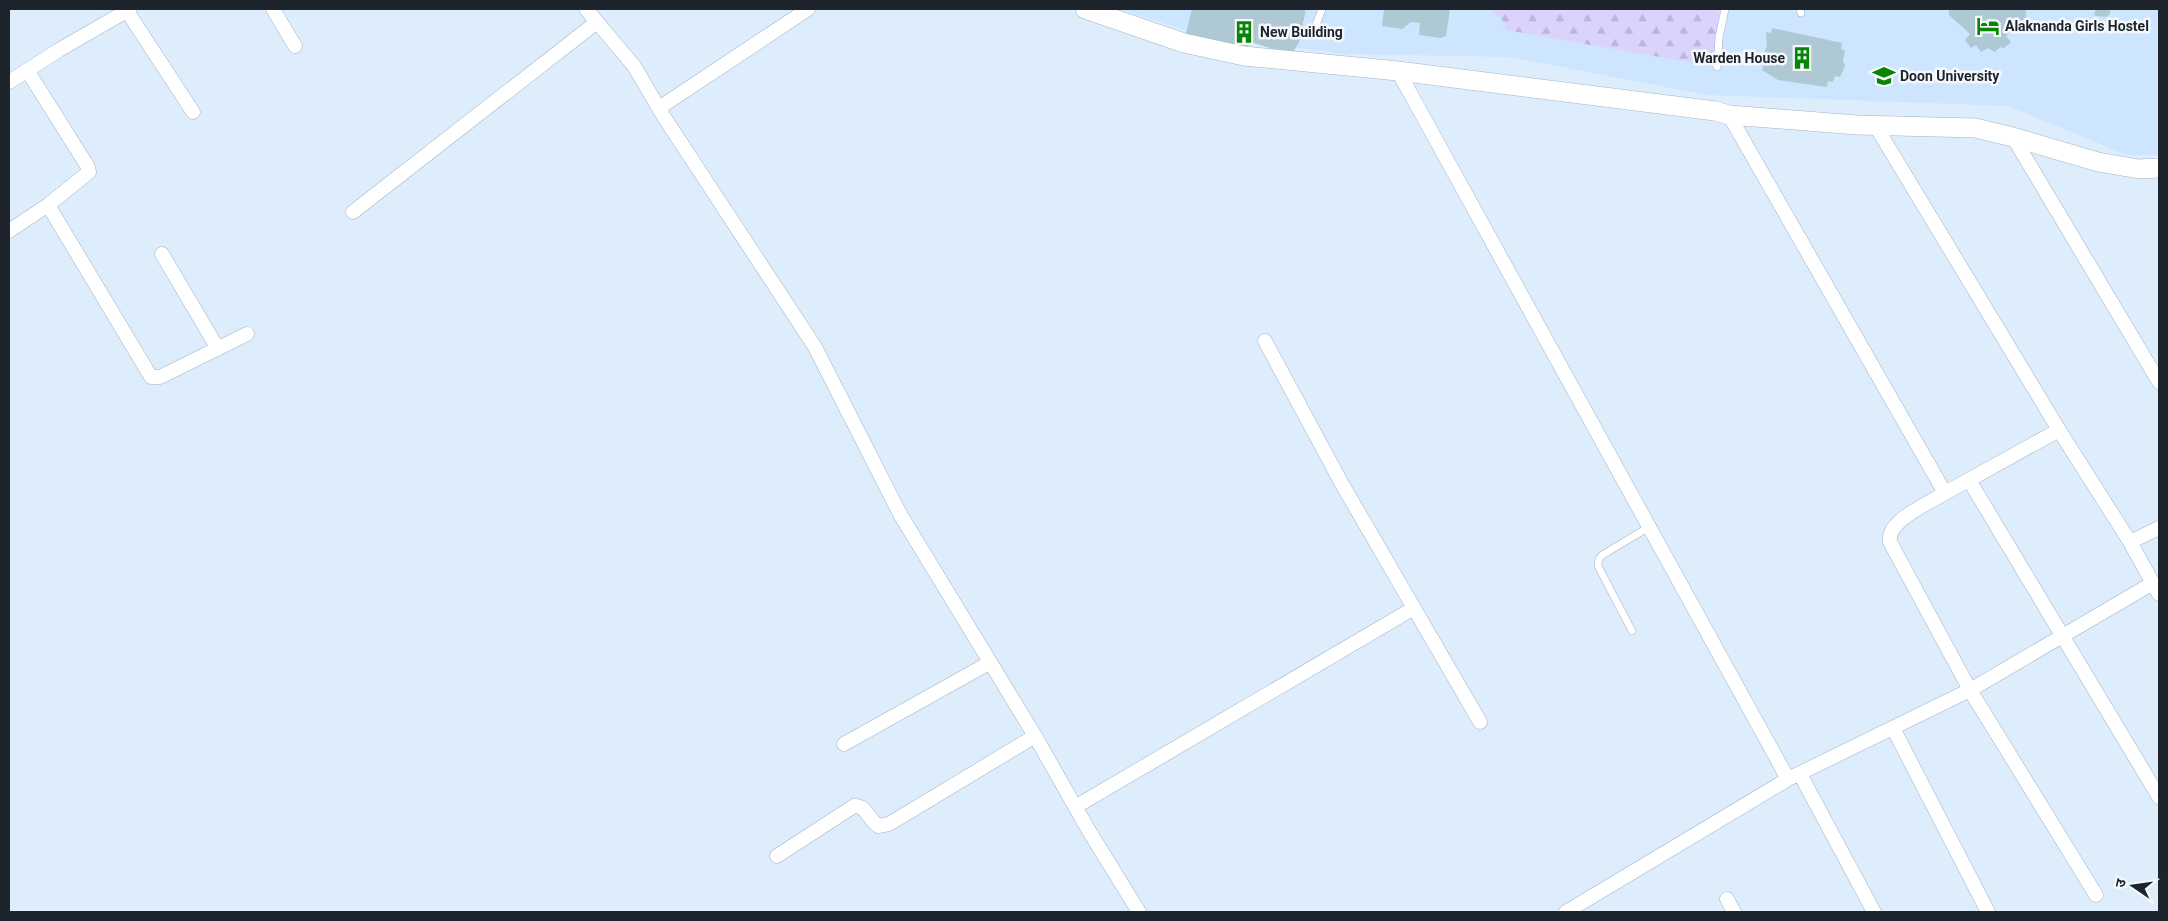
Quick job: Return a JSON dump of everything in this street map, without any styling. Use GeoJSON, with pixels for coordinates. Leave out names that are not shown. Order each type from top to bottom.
{"type":"FeatureCollection","features":[{"type":"Feature","properties":{"kind":"main road"},"geometry":{"type":"LineString","coordinates":[[1084,9],[1184,44],[1244,56],[1398,71],[1715,111],[1729,116],[1875,125],[1975,128],[2098,162],[2139,168],[2159,168]]}},
{"type":"Feature","properties":{"kind":"street"},"geometry":{"type":"LineString","coordinates":[[273,9],[295,46]]}},
{"type":"Feature","properties":{"kind":"street"},"geometry":{"type":"LineString","coordinates":[[586,9],[634,66],[659,108],[815,347],[900,514],[1139,912]]}},
{"type":"Feature","properties":{"kind":"street"},"geometry":{"type":"LineString","coordinates":[[659,108],[808,9]]}},
{"type":"Feature","properties":{"kind":"street"},"geometry":{"type":"LineString","coordinates":[[9,82],[129,10],[193,112]]}},
{"type":"Feature","properties":{"kind":"street"},"geometry":{"type":"LineString","coordinates":[[353,212],[597,22]]}},
{"type":"Feature","properties":{"kind":"street"},"geometry":{"type":"LineString","coordinates":[[9,231],[85,177],[89,170],[27,70]]}},
{"type":"Feature","properties":{"kind":"street"},"geometry":{"type":"LineString","coordinates":[[1398,71],[1649,526],[1874,912]]}},
{"type":"Feature","properties":{"kind":"street"},"geometry":{"type":"LineString","coordinates":[[1729,116],[1945,493]]}},
{"type":"Feature","properties":{"kind":"street"},"geometry":{"type":"LineString","coordinates":[[1566,912],[1794,776],[1970,690],[2062,636],[2156,588],[2130,542],[2059,430],[1875,125]]}},
{"type":"Feature","properties":{"kind":"street"},"geometry":{"type":"LineString","coordinates":[[2013,137],[2159,382]]}},
{"type":"Feature","properties":{"kind":"street"},"geometry":{"type":"LineString","coordinates":[[48,205],[151,377],[160,378],[248,334]]}},
{"type":"Feature","properties":{"kind":"street"},"geometry":{"type":"LineString","coordinates":[[162,254],[218,349]]}},
{"type":"Feature","properties":{"kind":"street"},"geometry":{"type":"LineString","coordinates":[[1265,341],[1342,484],[1480,722]]}},
{"type":"Feature","properties":{"kind":"street"},"geometry":{"type":"LineString","coordinates":[[2059,430],[1945,493],[1903,519],[1891,529],[1889,538],[1970,690],[2096,895]]}},
{"type":"Feature","properties":{"kind":"street"},"geometry":{"type":"LineString","coordinates":[[1969,480],[2159,797]]}},
{"type":"Feature","properties":{"kind":"street"},"geometry":{"type":"LineString","coordinates":[[2130,542],[2159,528]]}},
{"type":"Feature","properties":{"kind":"street"},"geometry":{"type":"LineString","coordinates":[[1075,808],[1414,608]]}},
{"type":"Feature","properties":{"kind":"street"},"geometry":{"type":"LineString","coordinates":[[844,744],[989,663]]}},
{"type":"Feature","properties":{"kind":"street"},"geometry":{"type":"LineString","coordinates":[[1893,728],[1988,912]]}},
{"type":"Feature","properties":{"kind":"street"},"geometry":{"type":"LineString","coordinates":[[777,856],[854,806],[863,808],[873,823],[878,826],[889,824],[1035,736]]}},
{"type":"Feature","properties":{"kind":"street"},"geometry":{"type":"LineString","coordinates":[[1727,899],[1734,912]]}},
{"type":"Feature","properties":{"kind":"lane"},"geometry":{"type":"LineString","coordinates":[[1316,25],[1322,9]]}},
{"type":"Feature","properties":{"kind":"lane"},"geometry":{"type":"LineString","coordinates":[[1717,67],[1719,38],[1726,9]]}},
{"type":"Feature","properties":{"kind":"lane"},"geometry":{"type":"LineString","coordinates":[[1632,631],[1598,566],[1598,561],[1599,556],[1649,526]]}},
{"type":"Feature","properties":{"kind":"shaded area","name":"Doon University"},"geometry":{"type":"Polygon","coordinates":[[[1119,9],[2159,9],[2159,155],[2127,155],[2008,106],[1706,95],[1511,57],[1345,54],[1200,35],[1119,9]]]}},
{"type":"Feature","properties":{"kind":"green space"},"geometry":{"type":"Polygon","coordinates":[[[1490,9],[1719,9],[1717,67],[1506,30],[1502,19],[1490,9]]]}},
{"type":"Feature","properties":{"kind":"building","name":"New Building"},"geometry":{"type":"Polygon","coordinates":[[[1192,9],[1306,9],[1299,42],[1293,53],[1283,52],[1250,42],[1245,53],[1184,42],[1192,9]]]}},
{"type":"Feature","properties":{"kind":"building"},"geometry":{"type":"Polygon","coordinates":[[[1384,9],[1450,9],[1446,36],[1441,38],[1419,35],[1420,23],[1411,22],[1402,29],[1382,26],[1384,9]]]}},
{"type":"Feature","properties":{"kind":"building","name":"Alaknanda Girls Hostel"},"geometry":{"type":"Polygon","coordinates":[[[1949,9],[2026,9],[2026,17],[2006,36],[2011,42],[2004,48],[2000,47],[1995,52],[1988,48],[1981,52],[1976,45],[1971,48],[1965,40],[1970,34],[1949,15],[1949,9]]]}},
{"type":"Feature","properties":{"kind":"building"},"geometry":{"type":"Polygon","coordinates":[[[2096,9],[2110,9],[2110,14],[2106,17],[2094,15],[2096,9]]]}},
{"type":"Feature","properties":{"kind":"building","name":"Warden House"},"geometry":{"type":"Polygon","coordinates":[[[1772,28],[1842,43],[1841,49],[1845,50],[1843,60],[1845,66],[1840,77],[1835,76],[1833,82],[1828,81],[1827,87],[1778,80],[1762,70],[1764,62],[1759,60],[1761,55],[1764,55],[1767,45],[1766,32],[1771,33],[1772,28]]]}},
{"type":"Feature","properties":{"kind":"place","name":"Alaknanda Girls Hostel"},"geometry":{"type":"Point","coordinates":[1988,26]}},
{"type":"Feature","properties":{"kind":"place","name":"New Building"},"geometry":{"type":"Point","coordinates":[1244,32]}},
{"type":"Feature","properties":{"kind":"place","name":"Warden House"},"geometry":{"type":"Point","coordinates":[1802,58]}},
{"type":"Feature","properties":{"kind":"place","name":"Doon University"},"geometry":{"type":"Point","coordinates":[1884,76]}}]}
